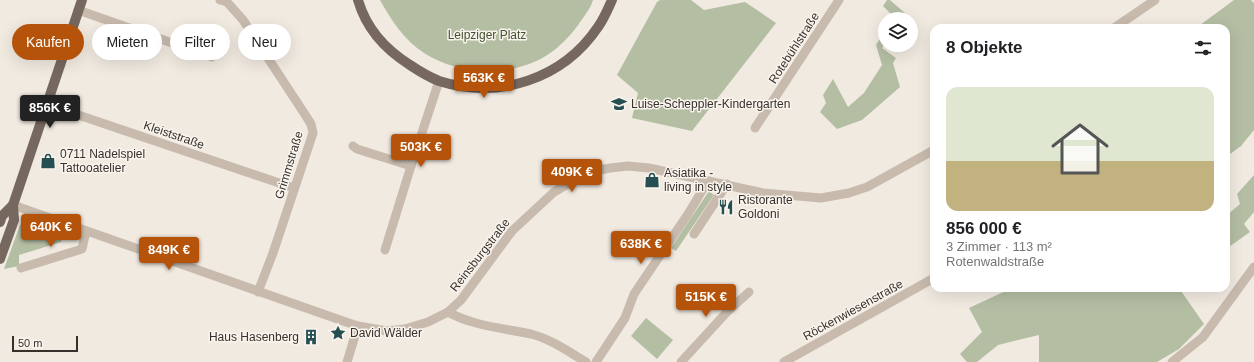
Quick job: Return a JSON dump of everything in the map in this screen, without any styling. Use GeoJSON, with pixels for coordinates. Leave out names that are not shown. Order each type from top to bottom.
{"type":"FeatureCollection","features":[{"type":"Feature","properties":{"kind":"main road"},"geometry":{"type":"LineString","coordinates":[[0,259],[14,220],[13,205],[82,0]]}},
{"type":"Feature","properties":{"kind":"main road"},"geometry":{"type":"LineString","coordinates":[[358,0],[364,18],[384,45],[402,60],[439,81],[472,87],[501,87],[522,84],[550,71],[572,56],[591,37],[599,27],[612,0]]}},
{"type":"Feature","properties":{"kind":"main road"},"geometry":{"type":"LineString","coordinates":[[0,222],[2,216],[13,205]]}},
{"type":"Feature","properties":{"kind":"street","name":"Grimmstraße"},"geometry":{"type":"LineString","coordinates":[[220,0],[227,2],[243,20],[311,124],[313,133],[311,143],[294,188],[273,253],[258,292]]}},
{"type":"Feature","properties":{"kind":"street","name":"Rotebühlstraße"},"geometry":{"type":"LineString","coordinates":[[756,128],[840,0]]}},
{"type":"Feature","properties":{"kind":"street"},"geometry":{"type":"LineString","coordinates":[[1120,24],[1155,0]]}},
{"type":"Feature","properties":{"kind":"street"},"geometry":{"type":"LineString","coordinates":[[78,10],[170,42]]}},
{"type":"Feature","properties":{"kind":"street"},"geometry":{"type":"LineString","coordinates":[[385,250],[439,81]]}},
{"type":"Feature","properties":{"kind":"street","name":"Kleiststraße"},"geometry":{"type":"LineString","coordinates":[[46,104],[294,188]]}},
{"type":"Feature","properties":{"kind":"street"},"geometry":{"type":"LineString","coordinates":[[352,146],[357,149],[411,166]]}},
{"type":"Feature","properties":{"kind":"street","name":"Reinsburgstraße"},"geometry":{"type":"LineString","coordinates":[[13,205],[358,326],[387,331],[405,329],[428,322],[448,312],[461,300],[512,231],[554,192],[578,178],[595,171],[628,166],[650,168],[768,194],[809,198],[833,197],[867,187],[930,152]]}},
{"type":"Feature","properties":{"kind":"street"},"geometry":{"type":"LineString","coordinates":[[596,362],[625,318],[634,294],[688,214],[708,181]]}},
{"type":"Feature","properties":{"kind":"street"},"geometry":{"type":"LineString","coordinates":[[694,234],[727,184]]}},
{"type":"Feature","properties":{"kind":"street"},"geometry":{"type":"LineString","coordinates":[[21,268],[82,249],[86,231]]}},
{"type":"Feature","properties":{"kind":"street"},"geometry":{"type":"LineString","coordinates":[[1172,362],[1203,336],[1254,267]]}},
{"type":"Feature","properties":{"kind":"street","name":"Röckenwiesenstraße"},"geometry":{"type":"LineString","coordinates":[[784,362],[930,280]]}},
{"type":"Feature","properties":{"kind":"street"},"geometry":{"type":"LineString","coordinates":[[681,362],[727,312],[748,292]]}},
{"type":"Feature","properties":{"kind":"street"},"geometry":{"type":"LineString","coordinates":[[448,312],[482,325],[532,334],[547,340],[586,362]]}},
{"type":"Feature","properties":{"kind":"street"},"geometry":{"type":"LineString","coordinates":[[347,362],[358,326]]}},
{"type":"Feature","properties":{"kind":"green space","name":"Leipziger Platz"},"geometry":{"type":"Polygon","coordinates":[[[380,0],[593,0],[589,9],[568,38],[543,58],[527,65],[492,71],[456,67],[439,61],[424,53],[399,30],[380,0]]]}},
{"type":"Feature","properties":{"kind":"green space"},"geometry":{"type":"Polygon","coordinates":[[[660,0],[691,0],[704,10],[745,2],[776,23],[692,131],[632,118],[638,93],[617,75],[657,2],[660,0]]]}},
{"type":"Feature","properties":{"kind":"green space"},"geometry":{"type":"Polygon","coordinates":[[[887,0],[890,0],[904,12],[889,12],[883,6],[887,0]]]}},
{"type":"Feature","properties":{"kind":"green space"},"geometry":{"type":"Polygon","coordinates":[[[1234,0],[1251,0],[1254,3],[1254,130],[1241,146],[1230,154],[1230,24],[1201,24],[1234,0]]]}},
{"type":"Feature","properties":{"kind":"green space"},"geometry":{"type":"Polygon","coordinates":[[[878,52],[888,52],[896,58],[893,63],[900,87],[862,120],[837,129],[820,112],[826,103],[823,95],[833,79],[848,107],[864,93],[882,65],[878,52]]]}},
{"type":"Feature","properties":{"kind":"green space"},"geometry":{"type":"Polygon","coordinates":[[[1254,175],[1254,212],[1244,224],[1250,232],[1230,246],[1230,213],[1240,204],[1237,194],[1254,175]]]}},
{"type":"Feature","properties":{"kind":"green space"},"geometry":{"type":"Polygon","coordinates":[[[709,191],[714,195],[676,251],[671,248],[709,191]]]}},
{"type":"Feature","properties":{"kind":"green space"},"geometry":{"type":"Polygon","coordinates":[[[23,222],[64,235],[61,242],[19,255],[19,266],[4,269],[20,225],[23,222]]]}},
{"type":"Feature","properties":{"kind":"green space"},"geometry":{"type":"Polygon","coordinates":[[[1003,292],[1182,292],[1204,324],[1179,349],[1157,362],[1039,362],[1039,335],[998,345],[977,362],[967,362],[960,354],[982,332],[969,308],[1003,292]]]}},
{"type":"Feature","properties":{"kind":"green space"},"geometry":{"type":"Polygon","coordinates":[[[646,318],[673,340],[657,359],[631,336],[646,318]]]}},
{"type":"Feature","properties":{"kind":"place","name":"Luise-Scheppler-Kindergarten"},"geometry":{"type":"Point","coordinates":[619,104]}},
{"type":"Feature","properties":{"kind":"place","name":"0711 Nadelspiel Tattooatelier"},"geometry":{"type":"Point","coordinates":[48,161]}},
{"type":"Feature","properties":{"kind":"place","name":"Asiatika - living in style"},"geometry":{"type":"Point","coordinates":[652,180]}},
{"type":"Feature","properties":{"kind":"place","name":"Ristorante Goldoni"},"geometry":{"type":"Point","coordinates":[726,207]}},
{"type":"Feature","properties":{"kind":"place","name":"David Wälder"},"geometry":{"type":"Point","coordinates":[338,333]}},
{"type":"Feature","properties":{"kind":"place","name":"Haus Hasenberg"},"geometry":{"type":"Point","coordinates":[311,337]}}]}
